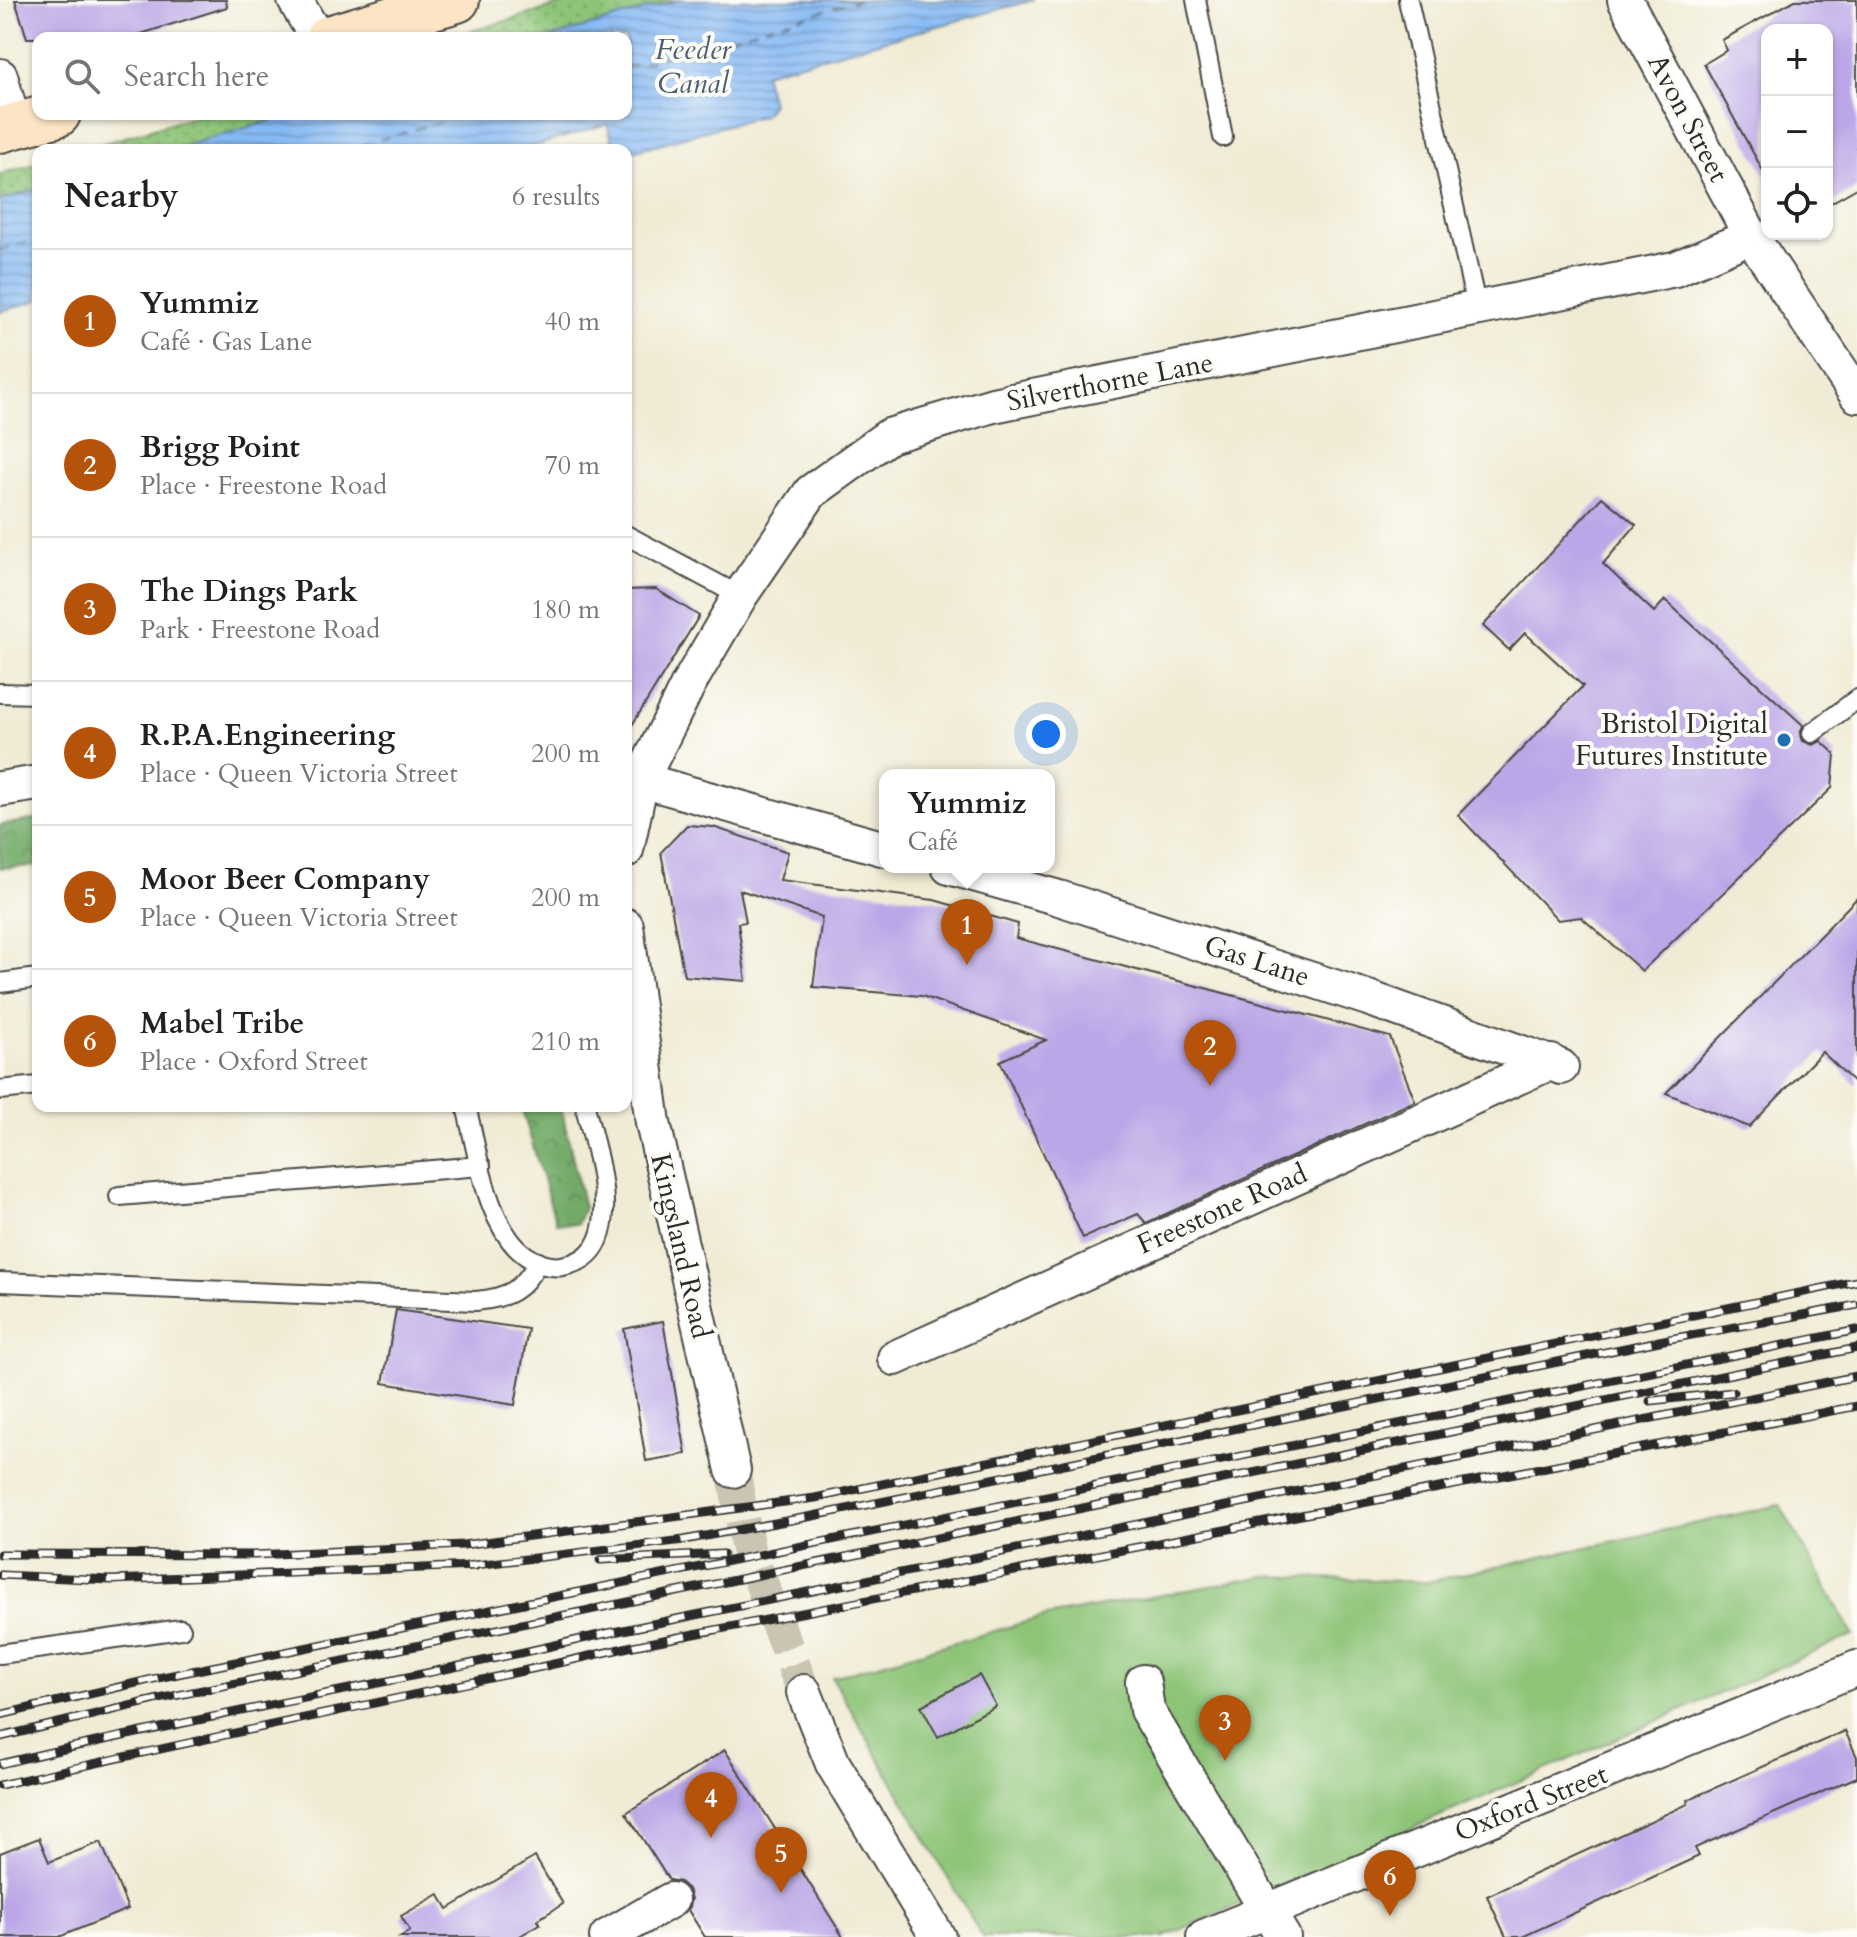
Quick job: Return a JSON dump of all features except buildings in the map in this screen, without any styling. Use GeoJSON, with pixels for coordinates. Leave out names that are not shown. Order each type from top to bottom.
{"type":"FeatureCollection","features":[{"type":"Feature","properties":{"kind":"street"},"geometry":{"type":"LineString","coordinates":[[295,0],[314,32]]}},
{"type":"Feature","properties":{"kind":"street"},"geometry":{"type":"LineString","coordinates":[[348,32],[457,0]]}},
{"type":"Feature","properties":{"kind":"street","name":"Avon Street"},"geometry":{"type":"LineString","coordinates":[[1625,0],[1751,236],[1857,395]]}},
{"type":"Feature","properties":{"kind":"street"},"geometry":{"type":"LineString","coordinates":[[0,76],[7,128],[36,120]]}},
{"type":"Feature","properties":{"kind":"street","name":"Silverthorne Lane"},"geometry":{"type":"LineString","coordinates":[[633,780],[740,596],[811,492],[889,436],[993,405],[1675,269],[1751,236]]}},
{"type":"Feature","properties":{"kind":"street"},"geometry":{"type":"LineString","coordinates":[[633,780],[879,847]]}},
{"type":"Feature","properties":{"kind":"street"},"geometry":{"type":"LineString","coordinates":[[0,789],[32,784]]}},
{"type":"Feature","properties":{"kind":"street","name":"Gas Lane"},"geometry":{"type":"LineString","coordinates":[[970,873],[1310,978],[1556,1064]]}},
{"type":"Feature","properties":{"kind":"street","name":"Kingsland Road"},"geometry":{"type":"LineString","coordinates":[[632,970],[653,1123],[733,1470]]}},
{"type":"Feature","properties":{"kind":"street","name":"Freestone Road"},"geometry":{"type":"LineString","coordinates":[[895,1358],[1556,1064]]}},
{"type":"Feature","properties":{"kind":"street","name":"Oxford Street"},"geometry":{"type":"LineString","coordinates":[[1204,1937],[1274,1924],[1857,1668]]}},
{"type":"Feature","properties":{"kind":"street"},"geometry":{"type":"LineString","coordinates":[[1143,1682],[1147,1710],[1274,1924]]}},
{"type":"Feature","properties":{"kind":"street"},"geometry":{"type":"LineString","coordinates":[[804,1692],[833,1764],[938,1937]]}},
{"type":"Feature","properties":{"kind":"street"},"geometry":{"type":"LineString","coordinates":[[607,1937],[671,1900]]}},
{"type":"Feature","properties":{"kind":"lane"},"geometry":{"type":"LineString","coordinates":[[1196,0],[1223,137]]}},
{"type":"Feature","properties":{"kind":"lane"},"geometry":{"type":"LineString","coordinates":[[1408,0],[1477,309]]}},
{"type":"Feature","properties":{"kind":"lane"},"geometry":{"type":"LineString","coordinates":[[632,538],[740,596]]}},
{"type":"Feature","properties":{"kind":"lane"},"geometry":{"type":"LineString","coordinates":[[0,693],[32,694]]}},
{"type":"Feature","properties":{"kind":"lane"},"geometry":{"type":"LineString","coordinates":[[1812,733],[1857,699]]}},
{"type":"Feature","properties":{"kind":"lane"},"geometry":{"type":"LineString","coordinates":[[0,983],[32,979]]}},
{"type":"Feature","properties":{"kind":"lane"},"geometry":{"type":"LineString","coordinates":[[0,1090],[32,1087]]}},
{"type":"Feature","properties":{"kind":"lane"},"geometry":{"type":"LineString","coordinates":[[468,1112],[492,1207],[510,1240],[538,1262],[551,1267],[572,1264],[589,1253],[602,1235],[605,1203],[586,1112]]}},
{"type":"Feature","properties":{"kind":"lane"},"geometry":{"type":"LineString","coordinates":[[119,1196],[481,1166]]}},
{"type":"Feature","properties":{"kind":"lane"},"geometry":{"type":"LineString","coordinates":[[0,1282],[476,1301],[501,1299],[516,1292],[528,1281],[538,1262]]}},
{"type":"Feature","properties":{"kind":"lane"},"geometry":{"type":"LineString","coordinates":[[0,1654],[181,1629]]}},
{"type":"Feature","properties":{"kind":"green space"},"geometry":{"type":"Polygon","coordinates":[[[577,0],[678,0],[569,32],[468,32],[577,0]]]}},
{"type":"Feature","properties":{"kind":"green space"},"geometry":{"type":"Polygon","coordinates":[[[180,120],[273,120],[191,144],[102,144],[180,120]]]}},
{"type":"Feature","properties":{"kind":"green space"},"geometry":{"type":"Polygon","coordinates":[[[32,165],[32,191],[0,201],[0,174],[32,165]]]}},
{"type":"Feature","properties":{"kind":"green space"},"geometry":{"type":"Polygon","coordinates":[[[32,820],[32,866],[0,868],[0,825],[32,820]]]}},
{"type":"Feature","properties":{"kind":"green space"},"geometry":{"type":"Polygon","coordinates":[[[523,1112],[562,1112],[584,1208],[577,1224],[556,1223],[523,1112]]]}},
{"type":"Feature","properties":{"kind":"green space"},"geometry":{"type":"Polygon","coordinates":[[[1780,1505],[1853,1635],[1164,1937],[982,1937],[832,1677],[1047,1616],[1265,1576],[1427,1582],[1780,1505]]]}},
{"type":"Feature","properties":{"kind":"water","name":"Feeder Canal"},"geometry":{"type":"Polygon","coordinates":[[[678,0],[1034,0],[764,73],[772,103],[764,115],[632,151],[632,144],[613,144],[607,124],[542,144],[191,144],[273,120],[632,120],[632,32],[569,32],[678,0]]]}},
{"type":"Feature","properties":{"kind":"water"},"geometry":{"type":"Polygon","coordinates":[[[32,191],[32,302],[0,312],[0,201],[32,191]]]}},
{"type":"Feature","properties":{"kind":"ferry route"},"geometry":{"type":"LineString","coordinates":[[632,66],[860,0]]}},
{"type":"Feature","properties":{"kind":"ferry route"},"geometry":{"type":"LineString","coordinates":[[366,144],[448,120]]}},
{"type":"Feature","properties":{"kind":"ferry route"},"geometry":{"type":"LineString","coordinates":[[0,250],[32,241]]}},
{"type":"Feature","properties":{"kind":"tunnel"},"geometry":{"type":"LineString","coordinates":[[733,1470],[748,1549],[804,1692]]}},
{"type":"Feature","properties":{"kind":"railway"},"geometry":{"type":"LineString","coordinates":[[0,1554],[254,1555],[463,1545],[815,1498],[1857,1281]]}},
{"type":"Feature","properties":{"kind":"railway"},"geometry":{"type":"LineString","coordinates":[[467,1566],[684,1540],[813,1516],[1664,1340],[1857,1305]]}},
{"type":"Feature","properties":{"kind":"railway"},"geometry":{"type":"LineString","coordinates":[[0,1715],[153,1679],[1857,1330]]}},
{"type":"Feature","properties":{"kind":"railway"},"geometry":{"type":"LineString","coordinates":[[0,1737],[159,1699],[1857,1348]]}},
{"type":"Feature","properties":{"kind":"railway"},"geometry":{"type":"LineString","coordinates":[[0,1764],[599,1635],[1857,1376]]}},
{"type":"Feature","properties":{"kind":"railway"},"geometry":{"type":"LineString","coordinates":[[1650,1401],[1733,1392]]}},
{"type":"Feature","properties":{"kind":"railway"},"geometry":{"type":"LineString","coordinates":[[0,1785],[633,1646],[1857,1406]]}},
{"type":"Feature","properties":{"kind":"railway"},"geometry":{"type":"LineString","coordinates":[[600,1560],[723,1554]]}},
{"type":"Feature","properties":{"kind":"railway"},"geometry":{"type":"LineString","coordinates":[[0,1575],[111,1580],[476,1566]]}},
{"type":"Feature","properties":{"kind":"place","name":"Bristol Digital Futures Institute"},"geometry":{"type":"Point","coordinates":[1784,740]}},
{"type":"Feature","properties":{"kind":"place","name":"Yummiz"},"geometry":{"type":"Point","coordinates":[967,965]}},
{"type":"Feature","properties":{"kind":"place","name":"Brigg Point"},"geometry":{"type":"Point","coordinates":[1210,1086]}},
{"type":"Feature","properties":{"kind":"place","name":"The Dings Park"},"geometry":{"type":"Point","coordinates":[1225,1761]}},
{"type":"Feature","properties":{"kind":"place","name":"R.P.A.Engineering"},"geometry":{"type":"Point","coordinates":[711,1838]}},
{"type":"Feature","properties":{"kind":"place","name":"Moor Beer Company"},"geometry":{"type":"Point","coordinates":[781,1893]}},
{"type":"Feature","properties":{"kind":"place","name":"Mabel Tribe"},"geometry":{"type":"Point","coordinates":[1390,1916]}}]}
